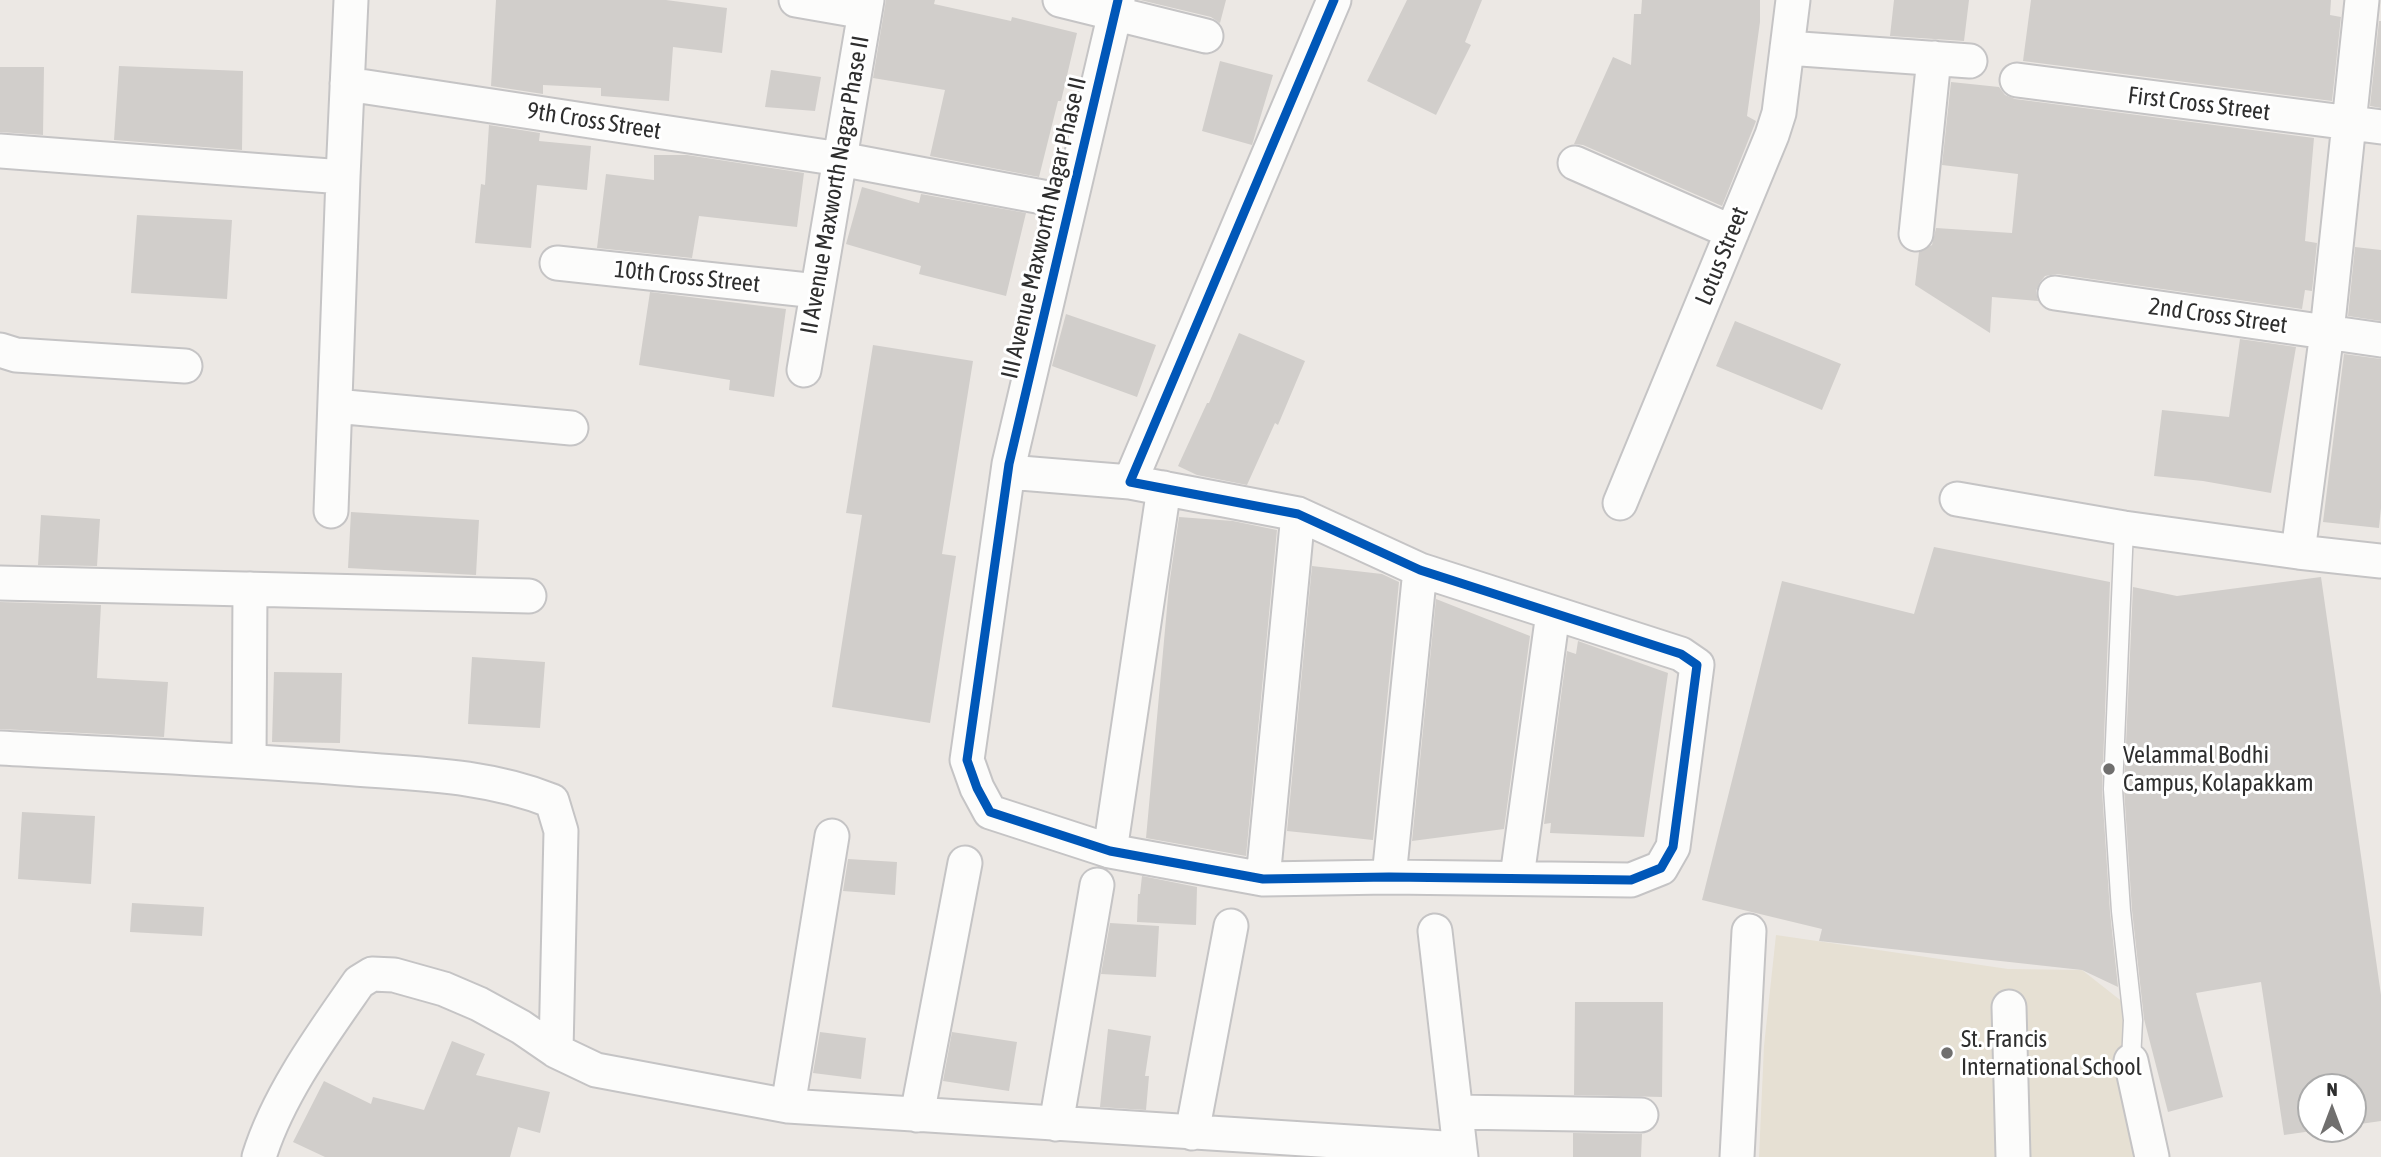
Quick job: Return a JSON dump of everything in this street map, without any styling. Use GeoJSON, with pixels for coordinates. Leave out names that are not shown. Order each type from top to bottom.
{"type":"FeatureCollection","features":[{"type":"Feature","properties":{"kind":"street"},"geometry":{"type":"LineString","coordinates":[[331,512],[351,0]]}},
{"type":"Feature","properties":{"kind":"street"},"geometry":{"type":"LineString","coordinates":[[796,0],[866,6]]}},
{"type":"Feature","properties":{"kind":"street"},"geometry":{"type":"LineString","coordinates":[[1060,0],[1116,7],[1206,36]]}},
{"type":"Feature","properties":{"kind":"street"},"geometry":{"type":"LineString","coordinates":[[1130,482],[1335,0]]}},
{"type":"Feature","properties":{"kind":"street","name":"Lotus Street"},"geometry":{"type":"LineString","coordinates":[[1620,503],[1776,122],[1793,0]]}},
{"type":"Feature","properties":{"kind":"street"},"geometry":{"type":"LineString","coordinates":[[2298,552],[2327,332],[2362,0]]}},
{"type":"Feature","properties":{"kind":"street","name":"II Avenue Maxworth Nagar Phase II"},"geometry":{"type":"LineString","coordinates":[[804,370],[866,6]]}},
{"type":"Feature","properties":{"kind":"street","name":"III Avenue Maxworth Nagar Phase II"},"geometry":{"type":"LineString","coordinates":[[1116,7],[1008,468],[967,760],[977,788],[990,812],[1110,851],[1263,879],[1517,877],[1631,880],[1661,868],[1673,847],[1697,665],[1681,654],[1553,612]]}},
{"type":"Feature","properties":{"kind":"street"},"geometry":{"type":"LineString","coordinates":[[1787,48],[1970,61]]}},
{"type":"Feature","properties":{"kind":"street"},"geometry":{"type":"LineString","coordinates":[[1916,234],[1934,58]]}},
{"type":"Feature","properties":{"kind":"street","name":"First Cross Street"},"geometry":{"type":"LineString","coordinates":[[2017,80],[2381,127]]}},
{"type":"Feature","properties":{"kind":"street","name":"9th Cross Street"},"geometry":{"type":"LineString","coordinates":[[347,84],[840,159],[1069,202]]}},
{"type":"Feature","properties":{"kind":"street"},"geometry":{"type":"LineString","coordinates":[[0,151],[343,177]]}},
{"type":"Feature","properties":{"kind":"street"},"geometry":{"type":"LineString","coordinates":[[1574,163],[1732,232]]}},
{"type":"Feature","properties":{"kind":"street","name":"10th Cross Street"},"geometry":{"type":"LineString","coordinates":[[557,263],[817,292]]}},
{"type":"Feature","properties":{"kind":"street","name":"2nd Cross Street"},"geometry":{"type":"LineString","coordinates":[[2055,293],[2381,340]]}},
{"type":"Feature","properties":{"kind":"street"},"geometry":{"type":"LineString","coordinates":[[0,350],[16,355],[185,366]]}},
{"type":"Feature","properties":{"kind":"street"},"geometry":{"type":"LineString","coordinates":[[335,406],[571,428]]}},
{"type":"Feature","properties":{"kind":"street"},"geometry":{"type":"LineString","coordinates":[[1008,468],[1130,482],[1298,514],[1420,570],[1553,612],[1517,877]]}},
{"type":"Feature","properties":{"kind":"street"},"geometry":{"type":"LineString","coordinates":[[1110,851],[1164,488]]}},
{"type":"Feature","properties":{"kind":"street"},"geometry":{"type":"LineString","coordinates":[[1957,499],[2124,528],[2381,561]]}},
{"type":"Feature","properties":{"kind":"street"},"geometry":{"type":"LineString","coordinates":[[1263,879],[1298,514]]}},
{"type":"Feature","properties":{"kind":"street"},"geometry":{"type":"LineString","coordinates":[[1389,877],[1420,570]]}},
{"type":"Feature","properties":{"kind":"street"},"geometry":{"type":"LineString","coordinates":[[0,583],[529,596]]}},
{"type":"Feature","properties":{"kind":"street"},"geometry":{"type":"LineString","coordinates":[[248,761],[250,589]]}},
{"type":"Feature","properties":{"kind":"street"},"geometry":{"type":"LineString","coordinates":[[0,747],[248,761],[468,778],[521,789],[552,802],[561,831],[556,1051]]}},
{"type":"Feature","properties":{"kind":"street"},"geometry":{"type":"LineString","coordinates":[[788,1106],[832,836]]}},
{"type":"Feature","properties":{"kind":"street"},"geometry":{"type":"LineString","coordinates":[[917,1115],[965,863]]}},
{"type":"Feature","properties":{"kind":"street"},"geometry":{"type":"LineString","coordinates":[[1056,1124],[1097,885]]}},
{"type":"Feature","properties":{"kind":"street"},"geometry":{"type":"LineString","coordinates":[[1192,1133],[1231,926]]}},
{"type":"Feature","properties":{"kind":"street"},"geometry":{"type":"LineString","coordinates":[[1737,1157],[1749,930]]}},
{"type":"Feature","properties":{"kind":"street"},"geometry":{"type":"LineString","coordinates":[[259,1157],[264,1140],[287,1094],[359,982],[372,974],[394,975],[444,989],[500,1016],[556,1051],[596,1070],[788,1106],[1461,1153],[1435,931]]}},
{"type":"Feature","properties":{"kind":"street"},"geometry":{"type":"LineString","coordinates":[[2009,1007],[2013,1157]]}},
{"type":"Feature","properties":{"kind":"street"},"geometry":{"type":"LineString","coordinates":[[2131,1061],[2152,1157]]}},
{"type":"Feature","properties":{"kind":"street"},"geometry":{"type":"LineString","coordinates":[[1456,1112],[1641,1115]]}},
{"type":"Feature","properties":{"kind":"lane"},"geometry":{"type":"LineString","coordinates":[[2124,528],[2113,789],[2121,911],[2133,1020],[2131,1061]]}},
{"type":"Feature","properties":{"kind":"shaded area","name":"St. Francis International School"},"geometry":{"type":"Polygon","coordinates":[[[1776,935],[2008,969],[2082,970],[2124,1003],[2143,1157],[1759,1157],[1764,1046],[1776,935]]]}},
{"type":"Feature","properties":{"kind":"building"},"geometry":{"type":"Polygon","coordinates":[[[496,0],[666,0],[727,8],[722,53],[673,47],[669,101],[601,96],[601,88],[543,85],[543,94],[491,86],[496,0]]]}},
{"type":"Feature","properties":{"kind":"building"},"geometry":{"type":"Polygon","coordinates":[[[886,0],[935,0],[934,4],[1011,21],[1012,17],[1077,33],[1039,177],[930,156],[945,90],[873,78],[886,0]]]}},
{"type":"Feature","properties":{"kind":"building"},"geometry":{"type":"Polygon","coordinates":[[[1140,0],[1226,0],[1220,23],[1211,17],[1140,0]]]}},
{"type":"Feature","properties":{"kind":"building"},"geometry":{"type":"Polygon","coordinates":[[[1407,0],[1482,0],[1465,42],[1471,45],[1436,115],[1367,81],[1407,0]]]}},
{"type":"Feature","properties":{"kind":"building"},"geometry":{"type":"Polygon","coordinates":[[[1642,0],[1760,0],[1760,22],[1747,116],[1756,121],[1722,206],[1583,145],[1574,144],[1613,57],[1631,65],[1634,14],[1641,14],[1642,0]]]}},
{"type":"Feature","properties":{"kind":"building"},"geometry":{"type":"Polygon","coordinates":[[[1894,0],[1969,0],[1964,41],[1890,36],[1894,0]]]}},
{"type":"Feature","properties":{"kind":"building"},"geometry":{"type":"Polygon","coordinates":[[[2031,0],[2331,0],[2330,15],[2341,17],[2332,101],[2023,61],[2031,0]]]}},
{"type":"Feature","properties":{"kind":"building"},"geometry":{"type":"Polygon","coordinates":[[[2381,21],[2381,108],[2370,106],[2381,21]]]}},
{"type":"Feature","properties":{"kind":"building"},"geometry":{"type":"Polygon","coordinates":[[[1220,61],[1273,75],[1252,145],[1202,131],[1220,61]]]}},
{"type":"Feature","properties":{"kind":"building"},"geometry":{"type":"Polygon","coordinates":[[[119,66],[243,71],[242,150],[114,140],[119,66]]]}},
{"type":"Feature","properties":{"kind":"building"},"geometry":{"type":"Polygon","coordinates":[[[0,67],[44,67],[43,135],[0,132],[0,67]]]}},
{"type":"Feature","properties":{"kind":"building"},"geometry":{"type":"Polygon","coordinates":[[[771,70],[821,77],[815,111],[765,107],[771,70]]]}},
{"type":"Feature","properties":{"kind":"building"},"geometry":{"type":"Polygon","coordinates":[[[1951,82],[1999,87],[2005,95],[2015,99],[2314,138],[2305,241],[2317,243],[2312,291],[2305,290],[2302,309],[2057,274],[2045,276],[2040,282],[2036,291],[2038,301],[1992,297],[1990,333],[1915,285],[1919,252],[1932,245],[1936,228],[2012,233],[2018,174],[1942,165],[1951,82]]]}},
{"type":"Feature","properties":{"kind":"building"},"geometry":{"type":"Polygon","coordinates":[[[489,125],[540,133],[539,141],[591,146],[587,190],[537,185],[531,248],[475,243],[481,184],[485,185],[489,125]]]}},
{"type":"Feature","properties":{"kind":"building"},"geometry":{"type":"Polygon","coordinates":[[[654,155],[687,155],[804,173],[797,227],[699,216],[692,258],[597,248],[606,174],[654,180],[654,155]]]}},
{"type":"Feature","properties":{"kind":"building"},"geometry":{"type":"Polygon","coordinates":[[[862,187],[919,203],[921,194],[1026,213],[1006,296],[919,274],[921,266],[846,244],[862,187]]]}},
{"type":"Feature","properties":{"kind":"building"},"geometry":{"type":"Polygon","coordinates":[[[137,215],[232,220],[227,299],[131,293],[137,215]]]}},
{"type":"Feature","properties":{"kind":"building"},"geometry":{"type":"Polygon","coordinates":[[[2355,247],[2381,250],[2381,321],[2348,316],[2355,247]]]}},
{"type":"Feature","properties":{"kind":"building"},"geometry":{"type":"Polygon","coordinates":[[[650,292],[786,309],[774,397],[729,390],[730,380],[639,365],[650,292]]]}},
{"type":"Feature","properties":{"kind":"building"},"geometry":{"type":"Polygon","coordinates":[[[1066,314],[1156,345],[1137,397],[1052,366],[1066,314]]]}},
{"type":"Feature","properties":{"kind":"building"},"geometry":{"type":"Polygon","coordinates":[[[1735,321],[1841,364],[1822,410],[1716,366],[1735,321]]]}},
{"type":"Feature","properties":{"kind":"building"},"geometry":{"type":"Polygon","coordinates":[[[1239,333],[1305,361],[1278,425],[1275,423],[1247,485],[1197,475],[1178,466],[1239,333]]]}},
{"type":"Feature","properties":{"kind":"building"},"geometry":{"type":"Polygon","coordinates":[[[2240,339],[2296,347],[2271,493],[2154,476],[2162,410],[2229,417],[2240,339]]]}},
{"type":"Feature","properties":{"kind":"building"},"geometry":{"type":"Polygon","coordinates":[[[873,345],[973,361],[942,554],[956,556],[930,723],[832,707],[862,515],[846,513],[873,345]]]}},
{"type":"Feature","properties":{"kind":"building"},"geometry":{"type":"Polygon","coordinates":[[[2344,354],[2381,359],[2379,528],[2323,522],[2344,354]]]}},
{"type":"Feature","properties":{"kind":"building"},"geometry":{"type":"Polygon","coordinates":[[[351,512],[479,520],[476,575],[348,568],[351,512]]]}},
{"type":"Feature","properties":{"kind":"building"},"geometry":{"type":"Polygon","coordinates":[[[41,515],[100,519],[97,566],[38,565],[41,515]]]}},
{"type":"Feature","properties":{"kind":"building"},"geometry":{"type":"Polygon","coordinates":[[[1179,517],[1233,521],[1277,530],[1246,856],[1146,838],[1169,586],[1179,517]]]}},
{"type":"Feature","properties":{"kind":"building"},"geometry":{"type":"Polygon","coordinates":[[[1934,547],[2110,582],[2102,790],[2118,987],[2082,970],[1819,941],[1822,929],[1702,900],[1782,581],[1914,614],[1934,547]]]}},
{"type":"Feature","properties":{"kind":"building"},"geometry":{"type":"Polygon","coordinates":[[[1312,566],[1382,574],[1399,582],[1373,840],[1287,831],[1312,566]]]}},
{"type":"Feature","properties":{"kind":"building"},"geometry":{"type":"Polygon","coordinates":[[[2321,577],[2381,995],[2381,1121],[2367,1123],[2367,1073],[2297,1073],[2297,1133],[2284,1135],[2261,982],[2196,993],[2223,1097],[2168,1112],[2144,1019],[2132,910],[2124,789],[2133,587],[2177,596],[2321,577]]]}},
{"type":"Feature","properties":{"kind":"building"},"geometry":{"type":"Polygon","coordinates":[[[1436,599],[1530,636],[1504,829],[1412,841],[1436,599]]]}},
{"type":"Feature","properties":{"kind":"building"},"geometry":{"type":"Polygon","coordinates":[[[0,602],[101,605],[97,678],[168,682],[164,737],[0,729],[0,602]]]}},
{"type":"Feature","properties":{"kind":"building"},"geometry":{"type":"Polygon","coordinates":[[[1578,641],[1668,673],[1644,837],[1550,833],[1551,823],[1544,824],[1567,651],[1576,654],[1578,641]]]}},
{"type":"Feature","properties":{"kind":"building"},"geometry":{"type":"Polygon","coordinates":[[[472,657],[545,662],[540,728],[468,724],[472,657]]]}},
{"type":"Feature","properties":{"kind":"building"},"geometry":{"type":"Polygon","coordinates":[[[274,672],[342,673],[340,743],[272,742],[274,672]]]}},
{"type":"Feature","properties":{"kind":"building"},"geometry":{"type":"Polygon","coordinates":[[[22,812],[95,816],[91,884],[18,879],[22,812]]]}},
{"type":"Feature","properties":{"kind":"building"},"geometry":{"type":"Polygon","coordinates":[[[848,859],[897,862],[895,895],[843,891],[848,859]]]}},
{"type":"Feature","properties":{"kind":"building"},"geometry":{"type":"Polygon","coordinates":[[[1142,876],[1197,887],[1196,925],[1137,922],[1142,876]]]}},
{"type":"Feature","properties":{"kind":"building"},"geometry":{"type":"Polygon","coordinates":[[[132,903],[204,907],[202,936],[130,932],[132,903]]]}},
{"type":"Feature","properties":{"kind":"building"},"geometry":{"type":"Polygon","coordinates":[[[1110,923],[1159,926],[1156,977],[1101,974],[1110,923]]]}},
{"type":"Feature","properties":{"kind":"building"},"geometry":{"type":"Polygon","coordinates":[[[1575,1002],[1663,1002],[1662,1097],[1574,1095],[1575,1002]]]}},
{"type":"Feature","properties":{"kind":"building"},"geometry":{"type":"Polygon","coordinates":[[[1108,1029],[1151,1036],[1145,1076],[1149,1076],[1146,1110],[1100,1107],[1108,1029]]]}},
{"type":"Feature","properties":{"kind":"building"},"geometry":{"type":"Polygon","coordinates":[[[820,1032],[866,1038],[861,1079],[813,1073],[820,1032]]]}},
{"type":"Feature","properties":{"kind":"building"},"geometry":{"type":"Polygon","coordinates":[[[952,1032],[1017,1042],[1009,1091],[943,1081],[952,1032]]]}},
{"type":"Feature","properties":{"kind":"building"},"geometry":{"type":"Polygon","coordinates":[[[452,1041],[485,1054],[476,1075],[550,1092],[540,1133],[518,1127],[510,1157],[325,1157],[293,1142],[324,1081],[371,1104],[373,1097],[424,1110],[452,1041]]]}},
{"type":"Feature","properties":{"kind":"building"},"geometry":{"type":"Polygon","coordinates":[[[1573,1133],[1642,1134],[1641,1157],[1573,1157],[1573,1133]]]}},
{"type":"Feature","properties":{"kind":"cycle path"},"geometry":{"type":"LineString","coordinates":[[1118,0],[1009,464],[967,760],[977,788],[990,812],[1110,851],[1263,879],[1389,877],[1631,880],[1661,868],[1673,847],[1697,665],[1681,654],[1420,570],[1298,514],[1130,482],[1334,0]]}},
{"type":"Feature","properties":{"kind":"place","name":"Velammal Bodhi Campus, Kolapakkam"},"geometry":{"type":"Point","coordinates":[2109,769]}},
{"type":"Feature","properties":{"kind":"place","name":"St. Francis International School"},"geometry":{"type":"Point","coordinates":[1947,1053]}}]}
